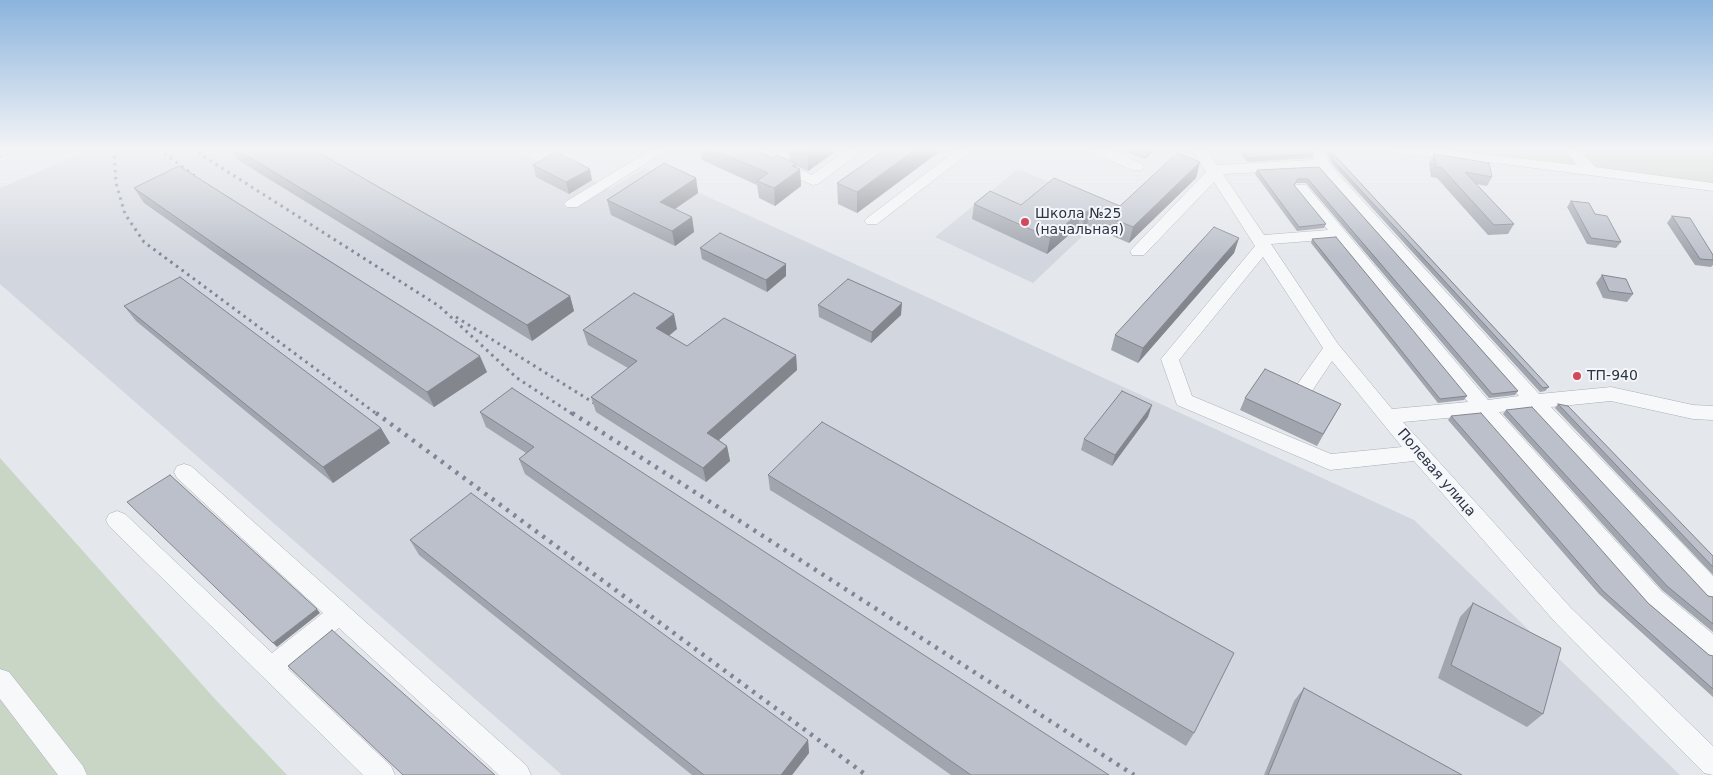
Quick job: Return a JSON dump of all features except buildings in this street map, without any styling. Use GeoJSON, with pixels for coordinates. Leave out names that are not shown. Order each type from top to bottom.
{"type":"FeatureCollection","features":[{"type":"Feature","properties":{"kind":"street"},"geometry":{"type":"LineString","coordinates":[[572,204],[604,185]]}},
{"type":"Feature","properties":{"kind":"street"},"geometry":{"type":"LineString","coordinates":[[872,220],[919,185]]}},
{"type":"Feature","properties":{"kind":"street"},"geometry":{"type":"LineString","coordinates":[[1138,251],[1200,185]]}},
{"type":"Feature","properties":{"kind":"street","name":"Полевая улица"},"geometry":{"type":"LineString","coordinates":[[1222,185],[1332,348],[1387,417],[1563,615],[1713,764]]}},
{"type":"Feature","properties":{"kind":"street"},"geometry":{"type":"LineString","coordinates":[[1328,185],[1301,188],[1484,408],[1653,598],[1713,649]]}},
{"type":"Feature","properties":{"kind":"street"},"geometry":{"type":"LineString","coordinates":[[1340,185],[1534,402],[1713,591]]}},
{"type":"Feature","properties":{"kind":"street"},"geometry":{"type":"LineString","coordinates":[[1699,185],[1713,187]]}},
{"type":"Feature","properties":{"kind":"street"},"geometry":{"type":"LineString","coordinates":[[1339,234],[1261,244],[1170,359],[1184,400],[1330,462],[1418,453]]}},
{"type":"Feature","properties":{"kind":"street"},"geometry":{"type":"LineString","coordinates":[[1304,389],[1332,348]]}},
{"type":"Feature","properties":{"kind":"street"},"geometry":{"type":"LineString","coordinates":[[1387,417],[1611,394],[1693,412],[1713,413]]}},
{"type":"Feature","properties":{"kind":"street"},"geometry":{"type":"LineString","coordinates":[[117,520],[382,775]]}},
{"type":"Feature","properties":{"kind":"street"},"geometry":{"type":"LineString","coordinates":[[0,680],[74,775]]}},
{"type":"Feature","properties":{"kind":"lane"},"geometry":{"type":"LineString","coordinates":[[184,472],[518,775]]}},
{"type":"Feature","properties":{"kind":"lane"},"geometry":{"type":"LineString","coordinates":[[271,668],[340,613]]}},
{"type":"Feature","properties":{"kind":"shaded area"},"geometry":{"type":"Polygon","coordinates":[[[7,185],[602,185],[610,189],[616,185],[683,185],[1414,520],[1680,775],[562,775],[0,284],[0,188],[7,185]]]}},
{"type":"Feature","properties":{"kind":"shaded area","name":"Школа №25 (начальная)"},"geometry":{"type":"Polygon","coordinates":[[[998,185],[1057,185],[1112,208],[1033,283],[935,237],[998,185]]]}},
{"type":"Feature","properties":{"kind":"green space"},"geometry":{"type":"Polygon","coordinates":[[[0,458],[214,698],[287,775],[0,775],[0,458]]]}},
{"type":"Feature","properties":{"kind":"railway"},"geometry":{"type":"LineString","coordinates":[[117,185],[125,214],[144,242],[378,415]]}},
{"type":"Feature","properties":{"kind":"railway"},"geometry":{"type":"LineString","coordinates":[[249,185],[439,306],[517,378],[574,415]]}},
{"type":"Feature","properties":{"kind":"railway"},"geometry":{"type":"LineString","coordinates":[[456,317],[594,403]]}},
{"type":"Feature","properties":{"kind":"railway"},"geometry":{"type":"LineString","coordinates":[[376,413],[866,775]]}},
{"type":"Feature","properties":{"kind":"railway"},"geometry":{"type":"LineString","coordinates":[[572,413],[1134,775]]}},
{"type":"Feature","properties":{"kind":"place","name":"Школа №25 (начальная)"},"geometry":{"type":"Point","coordinates":[1025,222]}},
{"type":"Feature","properties":{"kind":"place","name":"ТП-940"},"geometry":{"type":"Point","coordinates":[1577,376]}}]}
